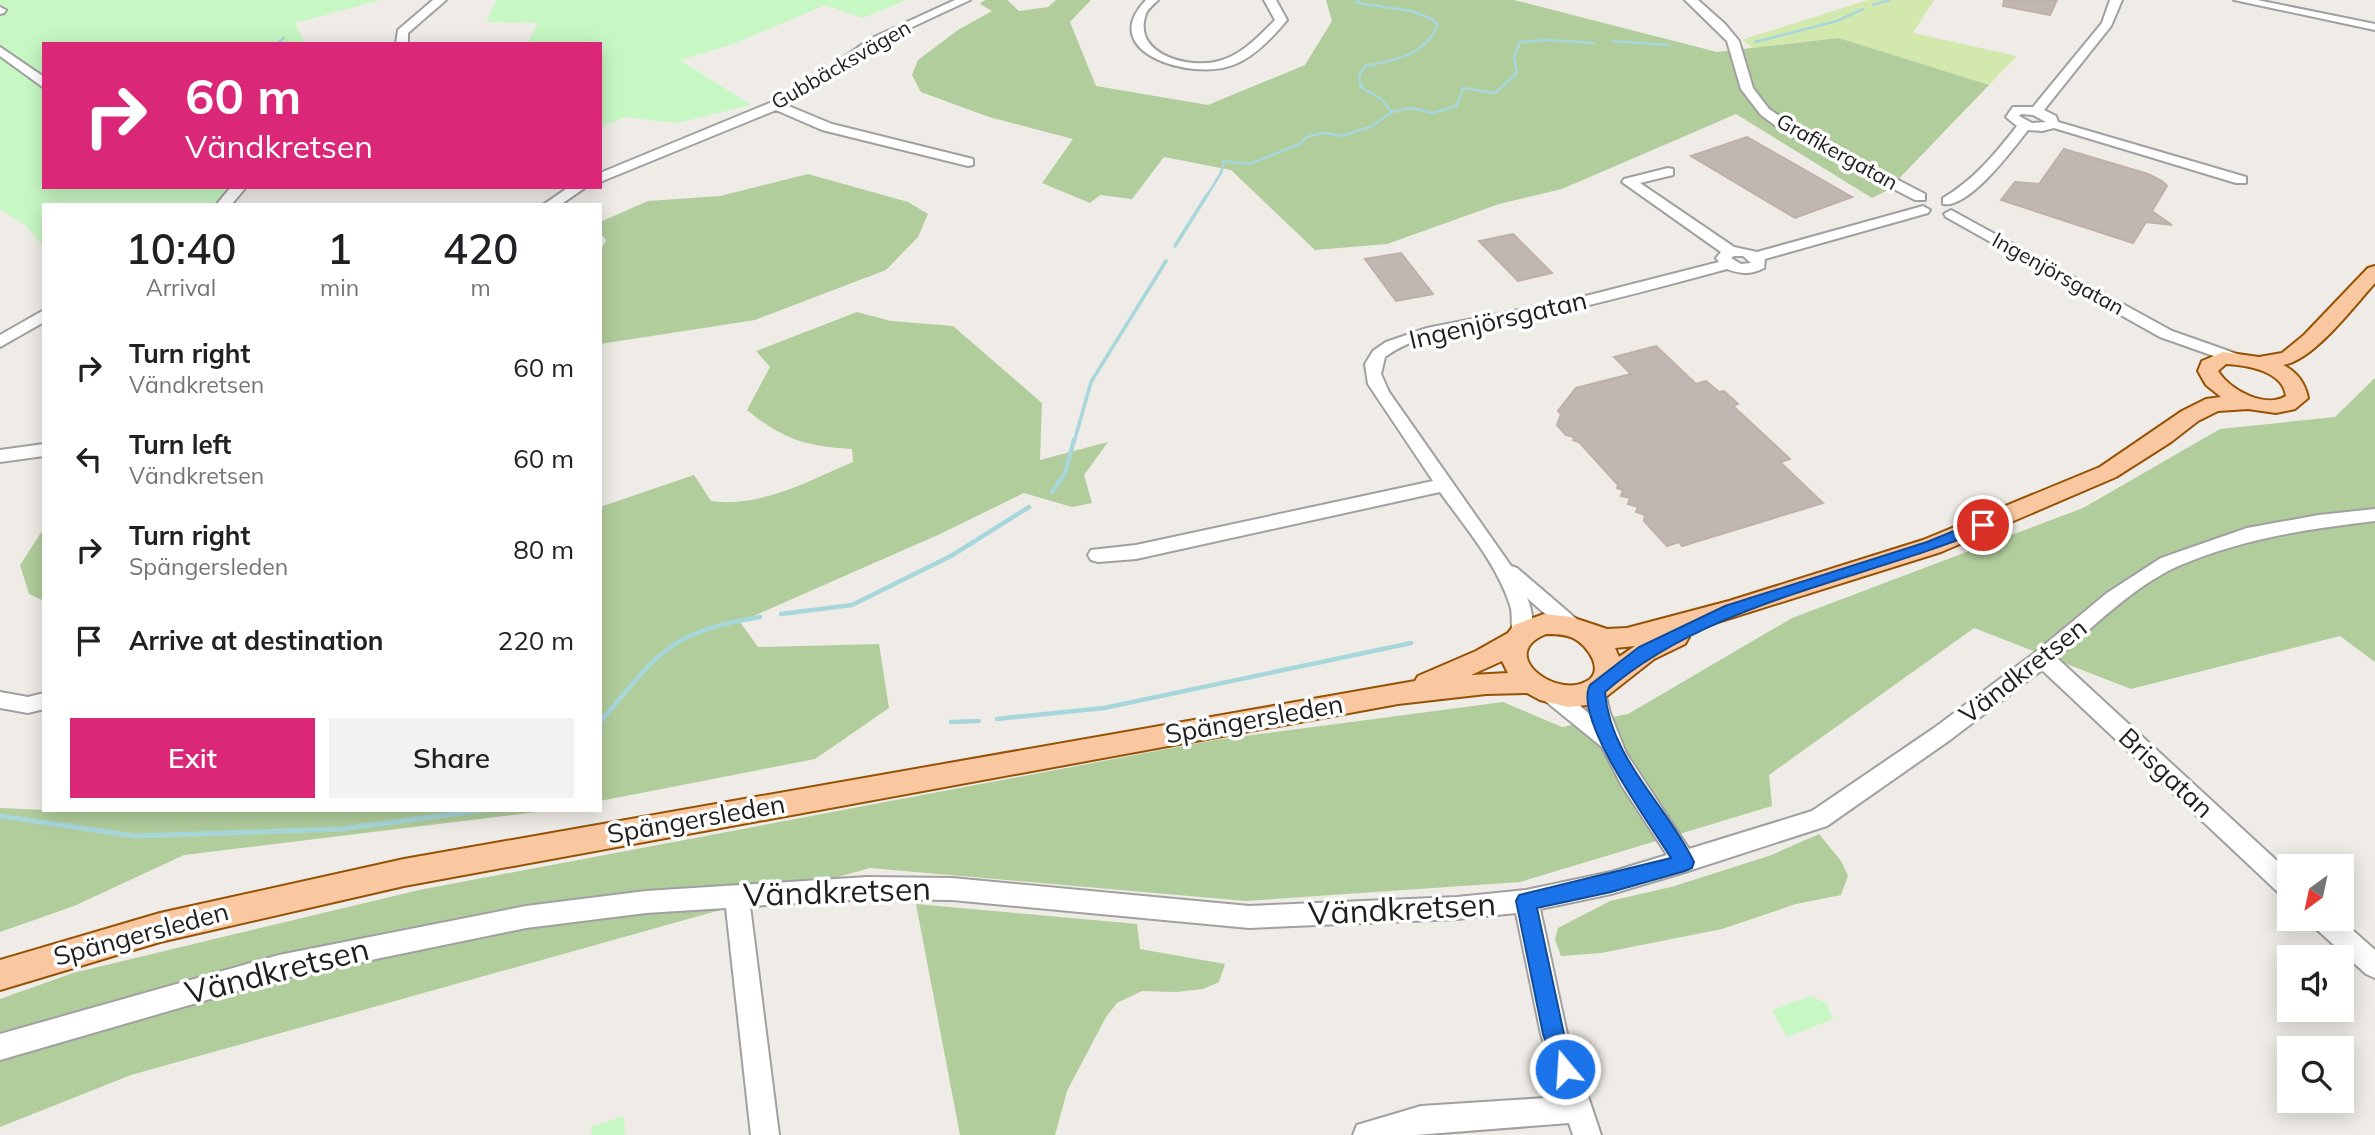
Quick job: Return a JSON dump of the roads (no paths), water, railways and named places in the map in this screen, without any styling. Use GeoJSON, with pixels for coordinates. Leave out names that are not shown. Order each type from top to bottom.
{"type":"FeatureCollection","features":[{"type":"Feature","properties":{"kind":"main road"},"geometry":{"type":"LineString","coordinates":[[2259,363],[2288,358],[2311,339],[2375,272]]}},
{"type":"Feature","properties":{"kind":"main road"},"geometry":{"type":"LineString","coordinates":[[2298,392],[2311,339]]}},
{"type":"Feature","properties":{"kind":"main road"},"geometry":{"type":"LineString","coordinates":[[2209,374],[2214,361],[2234,358],[2259,363],[2285,376],[2298,392]]}},
{"type":"Feature","properties":{"kind":"main road","name":"Spängersleden"},"geometry":{"type":"LineString","coordinates":[[2190,416],[2209,374],[2224,391],[2248,402]]}},
{"type":"Feature","properties":{"kind":"main road","name":"Spängersleden"},"geometry":{"type":"LineString","coordinates":[[1398,692],[1485,658],[1544,624],[1579,630],[1607,639],[1627,638],[1730,610],[1932,546],[2108,472],[2163,437],[2190,416],[2214,404],[2248,402],[2285,406],[2293,403],[2298,392]]}},
{"type":"Feature","properties":{"kind":"main road","name":"Spängersleden"},"geometry":{"type":"LineString","coordinates":[[0,975],[217,912],[392,873],[1398,692],[1486,684],[1540,689],[1567,697],[1583,695],[1645,652],[1730,610]]}},
{"type":"Feature","properties":{"kind":"main road"},"geometry":{"type":"LineString","coordinates":[[1579,630],[1599,643],[1607,656],[1609,668],[1601,685]]}},
{"type":"Feature","properties":{"kind":"main road"},"geometry":{"type":"LineString","coordinates":[[1518,637],[1512,651],[1514,663],[1540,689]]}},
{"type":"Feature","properties":{"kind":"street"},"geometry":{"type":"LineString","coordinates":[[402,42],[402,32],[440,0]]}},
{"type":"Feature","properties":{"kind":"street","name":"Gubbäcksvägen"},"geometry":{"type":"LineString","coordinates":[[602,177],[776,105],[816,83],[874,41],[964,0]]}},
{"type":"Feature","properties":{"kind":"street"},"geometry":{"type":"LineString","coordinates":[[1152,0],[1139,15],[1138,27],[1142,40],[1156,57],[1172,64],[1195,68],[1217,66],[1236,59],[1257,46],[1281,20],[1270,0]]}},
{"type":"Feature","properties":{"kind":"street","name":"Grafikergatan"},"geometry":{"type":"LineString","coordinates":[[1691,0],[1721,26],[1733,41],[1747,89],[1765,112],[1789,129],[1921,203]]}},
{"type":"Feature","properties":{"kind":"street"},"geometry":{"type":"LineString","coordinates":[[2036,111],[2107,24],[2116,0]]}},
{"type":"Feature","properties":{"kind":"street"},"geometry":{"type":"LineString","coordinates":[[2241,0],[2375,27]]}},
{"type":"Feature","properties":{"kind":"street"},"geometry":{"type":"LineString","coordinates":[[0,51],[42,82]]}},
{"type":"Feature","properties":{"kind":"street"},"geometry":{"type":"LineString","coordinates":[[776,105],[827,127],[968,162]]}},
{"type":"Feature","properties":{"kind":"street"},"geometry":{"type":"LineString","coordinates":[[2053,124],[2048,116],[2036,111],[2013,111],[2012,117],[2025,125],[2045,127],[2053,124],[2241,180]]}},
{"type":"Feature","properties":{"kind":"street"},"geometry":{"type":"LineString","coordinates":[[1921,203],[1931,196],[1950,207],[1982,177],[2025,125]]}},
{"type":"Feature","properties":{"kind":"street"},"geometry":{"type":"LineString","coordinates":[[1668,172],[1629,181],[1729,257]]}},
{"type":"Feature","properties":{"kind":"street"},"geometry":{"type":"LineString","coordinates":[[225,203],[237,189]]}},
{"type":"Feature","properties":{"kind":"street"},"geometry":{"type":"LineString","coordinates":[[553,203],[576,189]]}},
{"type":"Feature","properties":{"kind":"street","name":"Ingenjörsgatan"},"geometry":{"type":"LineString","coordinates":[[1518,637],[1521,607],[1501,565],[1443,485],[1376,383],[1372,374],[1373,364],[1379,354],[1402,340],[1418,335],[1546,310],[1729,257],[1743,269],[1754,268],[1759,265],[1756,257],[1921,203]]}},
{"type":"Feature","properties":{"kind":"street","name":"Ingenjörsgatan"},"geometry":{"type":"LineString","coordinates":[[1950,207],[2166,334],[2234,358]]}},
{"type":"Feature","properties":{"kind":"street"},"geometry":{"type":"LineString","coordinates":[[0,342],[42,316]]}},
{"type":"Feature","properties":{"kind":"street"},"geometry":{"type":"LineString","coordinates":[[16,333],[42,326]]}},
{"type":"Feature","properties":{"kind":"street","name":"Ingenjörsgatan"},"geometry":{"type":"LineString","coordinates":[[2166,334],[2209,374]]}},
{"type":"Feature","properties":{"kind":"street"},"geometry":{"type":"LineString","coordinates":[[0,456],[42,450]]}},
{"type":"Feature","properties":{"kind":"street"},"geometry":{"type":"LineString","coordinates":[[0,472],[22,454]]}},
{"type":"Feature","properties":{"kind":"street"},"geometry":{"type":"LineString","coordinates":[[1098,555],[1136,552],[1443,485]]}},
{"type":"Feature","properties":{"kind":"street","name":"Vändkretsen"},"geometry":{"type":"LineString","coordinates":[[0,1047],[303,962],[526,916],[646,902],[867,888],[952,889],[1249,917],[1385,913],[1526,901],[1611,883],[1819,819],[1942,734],[2043,659],[2114,598],[2168,563],[2247,535],[2319,521],[2375,515]]}},
{"type":"Feature","properties":{"kind":"street","name":"Ingenjörsgatan"},"geometry":{"type":"LineString","coordinates":[[1501,565],[1579,630]]}},
{"type":"Feature","properties":{"kind":"street","name":"Brisgatan"},"geometry":{"type":"LineString","coordinates":[[2043,659],[2277,876]]}},
{"type":"Feature","properties":{"kind":"street"},"geometry":{"type":"LineString","coordinates":[[1601,685],[1597,709],[1608,743],[1685,862]]}},
{"type":"Feature","properties":{"kind":"street"},"geometry":{"type":"LineString","coordinates":[[1540,689],[1608,743]]}},
{"type":"Feature","properties":{"kind":"street"},"geometry":{"type":"LineString","coordinates":[[0,700],[28,705],[42,702]]}},
{"type":"Feature","properties":{"kind":"street"},"geometry":{"type":"LineString","coordinates":[[738,895],[765,1135]]}},
{"type":"Feature","properties":{"kind":"street"},"geometry":{"type":"LineString","coordinates":[[1526,901],[1554,1034],[1587,1135]]}},
{"type":"Feature","properties":{"kind":"street"},"geometry":{"type":"LineString","coordinates":[[2336,931],[2375,967]]}},
{"type":"Feature","properties":{"kind":"street"},"geometry":{"type":"LineString","coordinates":[[1367,1135],[1420,1120],[1578,1109]]}},
{"type":"Feature","properties":{"kind":"waterway"},"geometry":{"type":"LineString","coordinates":[[1358,0],[1356,3],[1412,11],[1432,19],[1438,25],[1425,44],[1417,50],[1398,59],[1365,66],[1359,76],[1361,87],[1381,99],[1392,112]]}},
{"type":"Feature","properties":{"kind":"waterway"},"geometry":{"type":"LineString","coordinates":[[1873,5],[1889,0]]}},
{"type":"Feature","properties":{"kind":"waterway"},"geometry":{"type":"LineString","coordinates":[[1755,42],[1837,21],[1863,9]]}},
{"type":"Feature","properties":{"kind":"waterway"},"geometry":{"type":"LineString","coordinates":[[279,42],[284,38]]}},
{"type":"Feature","properties":{"kind":"waterway"},"geometry":{"type":"LineString","coordinates":[[1392,112],[1411,108],[1433,113],[1457,106],[1463,88],[1495,93],[1517,73],[1514,57],[1520,42],[1548,40],[1594,43]]}},
{"type":"Feature","properties":{"kind":"waterway"},"geometry":{"type":"LineString","coordinates":[[1612,41],[1670,45]]}},
{"type":"Feature","properties":{"kind":"waterway"},"geometry":{"type":"LineString","coordinates":[[1206,197],[1221,173],[1224,161],[1249,164],[1300,144],[1306,137],[1323,133],[1342,136],[1372,126],[1392,112]]}},
{"type":"Feature","properties":{"kind":"waterway"},"geometry":{"type":"LineString","coordinates":[[1175,246],[1207,195]]}},
{"type":"Feature","properties":{"kind":"waterway"},"geometry":{"type":"LineString","coordinates":[[1074,442],[1091,382],[1166,261]]}},
{"type":"Feature","properties":{"kind":"waterway"},"geometry":{"type":"LineString","coordinates":[[1052,492],[1065,473],[1074,440]]}},
{"type":"Feature","properties":{"kind":"waterway"},"geometry":{"type":"LineString","coordinates":[[781,614],[852,605],[951,556],[1029,507]]}},
{"type":"Feature","properties":{"kind":"waterway"},"geometry":{"type":"LineString","coordinates":[[602,720],[666,650],[703,631],[760,617]]}},
{"type":"Feature","properties":{"kind":"waterway"},"geometry":{"type":"LineString","coordinates":[[997,719],[1104,708],[1411,643]]}},
{"type":"Feature","properties":{"kind":"waterway"},"geometry":{"type":"LineString","coordinates":[[951,722],[979,721]]}},
{"type":"Feature","properties":{"kind":"waterway"},"geometry":{"type":"LineString","coordinates":[[0,816],[135,836],[341,829],[469,812]]}}]}
